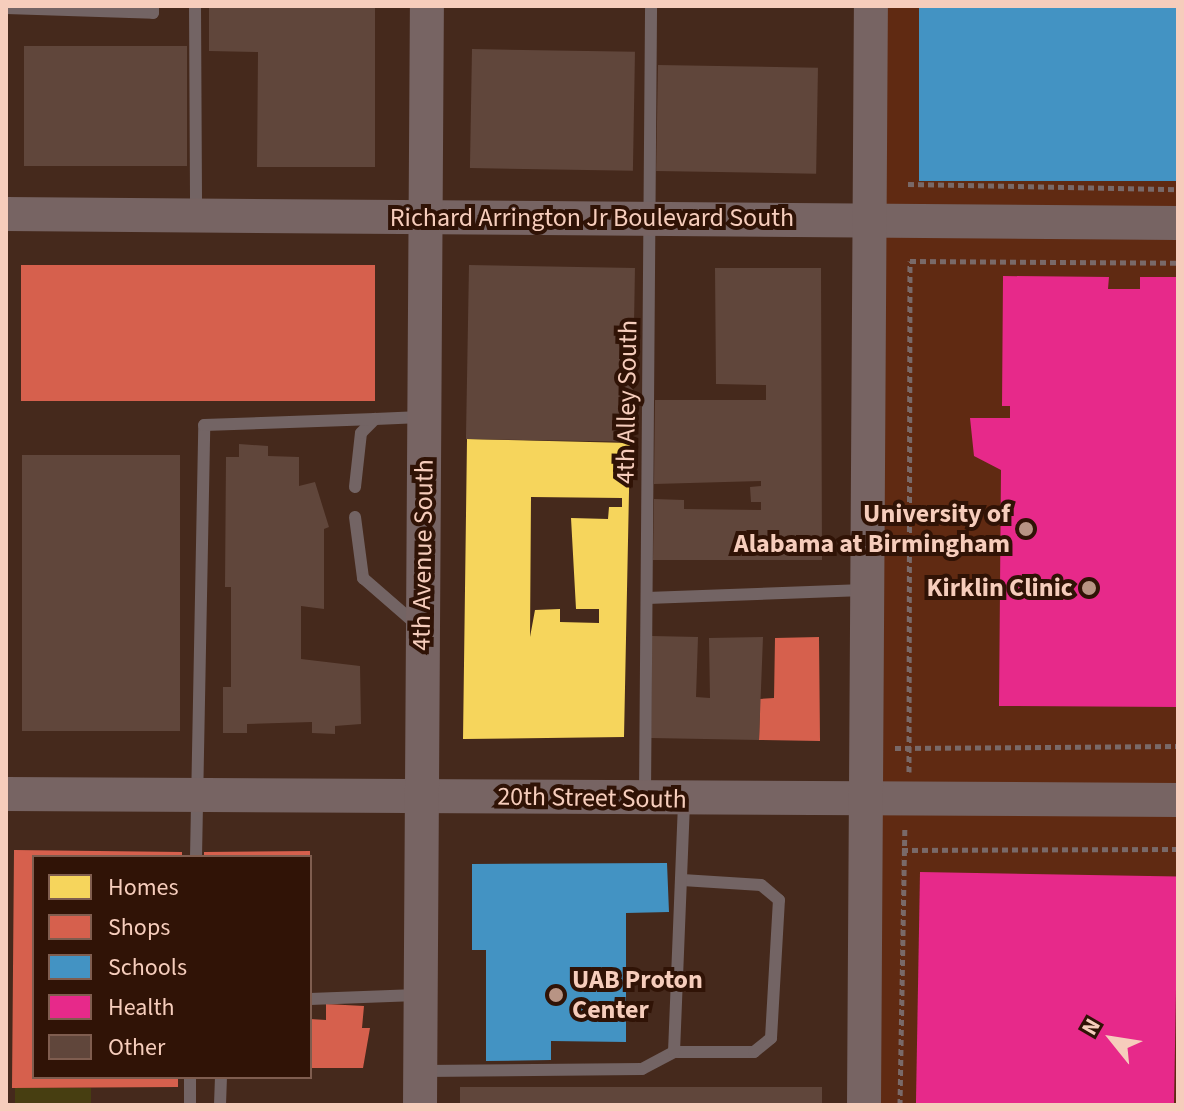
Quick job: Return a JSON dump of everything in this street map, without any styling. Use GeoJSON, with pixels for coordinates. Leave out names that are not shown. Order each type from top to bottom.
{"type":"FeatureCollection","features":[{"type":"Feature","properties":{"kind":"main road","name":"4th Avenue South"},"geometry":{"type":"LineString","coordinates":[[420,1105],[427,6]]}},
{"type":"Feature","properties":{"kind":"main road"},"geometry":{"type":"LineString","coordinates":[[864,1105],[871,6]]}},
{"type":"Feature","properties":{"kind":"main road","name":"Richard Arrington Jr Boulevard South"},"geometry":{"type":"LineString","coordinates":[[6,214],[1178,223]]}},
{"type":"Feature","properties":{"kind":"main road","name":"20th Street South"},"geometry":{"type":"LineString","coordinates":[[6,794],[1178,800]]}},
{"type":"Feature","properties":{"kind":"lane"},"geometry":{"type":"LineString","coordinates":[[6,8],[88,8],[153,13],[153,6]]}},
{"type":"Feature","properties":{"kind":"lane"},"geometry":{"type":"LineString","coordinates":[[195,6],[197,216]]}},
{"type":"Feature","properties":{"kind":"lane","name":"4th Alley South"},"geometry":{"type":"LineString","coordinates":[[645,798],[651,6]]}},
{"type":"Feature","properties":{"kind":"lane"},"geometry":{"type":"LineString","coordinates":[[196,855],[204,425],[425,417]]}},
{"type":"Feature","properties":{"kind":"lane"},"geometry":{"type":"LineString","coordinates":[[355,487],[361,433],[375,419]]}},
{"type":"Feature","properties":{"kind":"lane"},"geometry":{"type":"LineString","coordinates":[[355,517],[363,578],[422,630]]}},
{"type":"Feature","properties":{"kind":"lane"},"geometry":{"type":"LineString","coordinates":[[647,598],[867,589]]}},
{"type":"Feature","properties":{"kind":"lane"},"geometry":{"type":"LineString","coordinates":[[674,1052],[684,799]]}},
{"type":"Feature","properties":{"kind":"lane"},"geometry":{"type":"LineString","coordinates":[[420,1071],[642,1069],[674,1052],[754,1052],[771,1038],[779,900],[761,885],[682,880]]}},
{"type":"Feature","properties":{"kind":"lane"},"geometry":{"type":"LineString","coordinates":[[312,999],[420,995]]}},
{"type":"Feature","properties":{"kind":"lane"},"geometry":{"type":"LineString","coordinates":[[190,1079],[190,1105]]}},
{"type":"Feature","properties":{"kind":"lane"},"geometry":{"type":"LineString","coordinates":[[220,1105],[221,1079]]}},
{"type":"Feature","properties":{"kind":"path"},"geometry":{"type":"LineString","coordinates":[[908,184],[1178,189]]}},
{"type":"Feature","properties":{"kind":"path"},"geometry":{"type":"LineString","coordinates":[[900,1105],[904,850],[906,799],[913,748],[910,261],[1178,263]]}},
{"type":"Feature","properties":{"kind":"path"},"geometry":{"type":"LineString","coordinates":[[866,748],[1178,746]]}},
{"type":"Feature","properties":{"kind":"path"},"geometry":{"type":"LineString","coordinates":[[865,852],[1178,849]]}},
{"type":"Feature","properties":{"kind":"shaded area","name":"University of Alabama at Birmingham"},"geometry":{"type":"Polygon","coordinates":[[[875,6],[1178,6],[1178,1105],[875,1105],[875,6]]]}},
{"type":"Feature","properties":{"kind":"shaded area"},"geometry":{"type":"Polygon","coordinates":[[[15,1088],[91,1088],[91,1105],[15,1105],[15,1088]]]}},
{"type":"Feature","properties":{"kind":"building: Homes"},"geometry":{"type":"Polygon","coordinates":[[[467,439],[630,443],[624,737],[463,739],[467,439]],[[531,497],[530,637],[535,610],[560,609],[560,622],[599,623],[599,609],[576,609],[571,518],[608,519],[609,507],[622,507],[622,498],[531,497]]]}},
{"type":"Feature","properties":{"kind":"building: Shops"},"geometry":{"type":"Polygon","coordinates":[[[21,265],[375,265],[375,401],[21,401],[21,265]]]}},
{"type":"Feature","properties":{"kind":"building: Shops"},"geometry":{"type":"Polygon","coordinates":[[[819,637],[820,741],[759,740],[760,699],[774,698],[775,638],[819,637]]]}},
{"type":"Feature","properties":{"kind":"building: Shops"},"geometry":{"type":"Polygon","coordinates":[[[14,850],[182,852],[182,855],[32,855],[32,1079],[178,1079],[178,1087],[12,1088],[14,850]]]}},
{"type":"Feature","properties":{"kind":"building: Shops"},"geometry":{"type":"Polygon","coordinates":[[[310,851],[310,855],[204,855],[204,852],[310,851]]]}},
{"type":"Feature","properties":{"kind":"building: Shops"},"geometry":{"type":"Polygon","coordinates":[[[326,1004],[364,1006],[362,1028],[370,1028],[363,1068],[312,1068],[312,1019],[326,1020],[326,1004]]]}},
{"type":"Feature","properties":{"kind":"building: Schools"},"geometry":{"type":"Polygon","coordinates":[[[919,6],[1178,6],[1178,181],[919,181],[919,6]]]}},
{"type":"Feature","properties":{"kind":"building: Schools","name":"UAB Proton Center"},"geometry":{"type":"Polygon","coordinates":[[[667,863],[669,912],[626,913],[626,1042],[551,1041],[551,1060],[486,1061],[486,950],[472,950],[472,864],[667,863]]]}},
{"type":"Feature","properties":{"kind":"building: Health","name":"Kirklin Clinic"},"geometry":{"type":"Polygon","coordinates":[[[1003,276],[1109,277],[1108,289],[1140,289],[1140,277],[1178,277],[1178,707],[999,706],[1001,470],[974,456],[970,418],[1010,418],[1010,406],[1002,406],[1003,276]]]}},
{"type":"Feature","properties":{"kind":"building: Health"},"geometry":{"type":"Polygon","coordinates":[[[920,872],[1178,877],[1174,1105],[916,1105],[920,872]]]}},
{"type":"Feature","properties":{"kind":"building: Other"},"geometry":{"type":"Polygon","coordinates":[[[209,6],[375,6],[375,167],[257,167],[258,52],[209,51],[209,6]]]}},
{"type":"Feature","properties":{"kind":"building: Other"},"geometry":{"type":"Polygon","coordinates":[[[24,46],[187,46],[187,166],[24,166],[24,46]]]}},
{"type":"Feature","properties":{"kind":"building: Other"},"geometry":{"type":"Polygon","coordinates":[[[472,49],[635,52],[633,171],[470,168],[472,49]]]}},
{"type":"Feature","properties":{"kind":"building: Other"},"geometry":{"type":"Polygon","coordinates":[[[658,65],[818,68],[816,174],[656,171],[658,65]]]}},
{"type":"Feature","properties":{"kind":"building: Other"},"geometry":{"type":"Polygon","coordinates":[[[469,265],[635,268],[632,442],[466,439],[469,265]]]}},
{"type":"Feature","properties":{"kind":"building: Other"},"geometry":{"type":"Polygon","coordinates":[[[715,268],[821,268],[822,560],[653,560],[654,499],[684,500],[684,509],[761,510],[761,502],[751,502],[750,487],[761,486],[761,481],[654,484],[655,400],[766,400],[766,385],[716,384],[715,268]]]}},
{"type":"Feature","properties":{"kind":"building: Other"},"geometry":{"type":"Polygon","coordinates":[[[239,444],[268,446],[268,456],[299,457],[299,486],[315,482],[329,527],[324,529],[324,609],[301,606],[301,659],[360,666],[361,724],[335,726],[335,734],[312,733],[312,722],[247,724],[247,733],[223,733],[223,687],[231,687],[231,587],[225,587],[226,457],[239,457],[239,444]]]}},
{"type":"Feature","properties":{"kind":"building: Other"},"geometry":{"type":"Polygon","coordinates":[[[22,455],[180,455],[180,731],[22,731],[22,455]]]}},
{"type":"Feature","properties":{"kind":"building: Other"},"geometry":{"type":"Polygon","coordinates":[[[652,636],[698,637],[696,697],[710,698],[709,638],[763,637],[759,740],[651,738],[652,636]]]}},
{"type":"Feature","properties":{"kind":"building: Other"},"geometry":{"type":"Polygon","coordinates":[[[460,1087],[822,1087],[822,1105],[460,1105],[460,1087]]]}},
{"type":"Feature","properties":{"kind":"place","name":"University of Alabama at Birmingham"},"geometry":{"type":"Point","coordinates":[1026,529]}},
{"type":"Feature","properties":{"kind":"place","name":"Kirklin Clinic"},"geometry":{"type":"Point","coordinates":[1089,588]}},
{"type":"Feature","properties":{"kind":"place","name":"UAB Proton Center"},"geometry":{"type":"Point","coordinates":[556,995]}}]}
